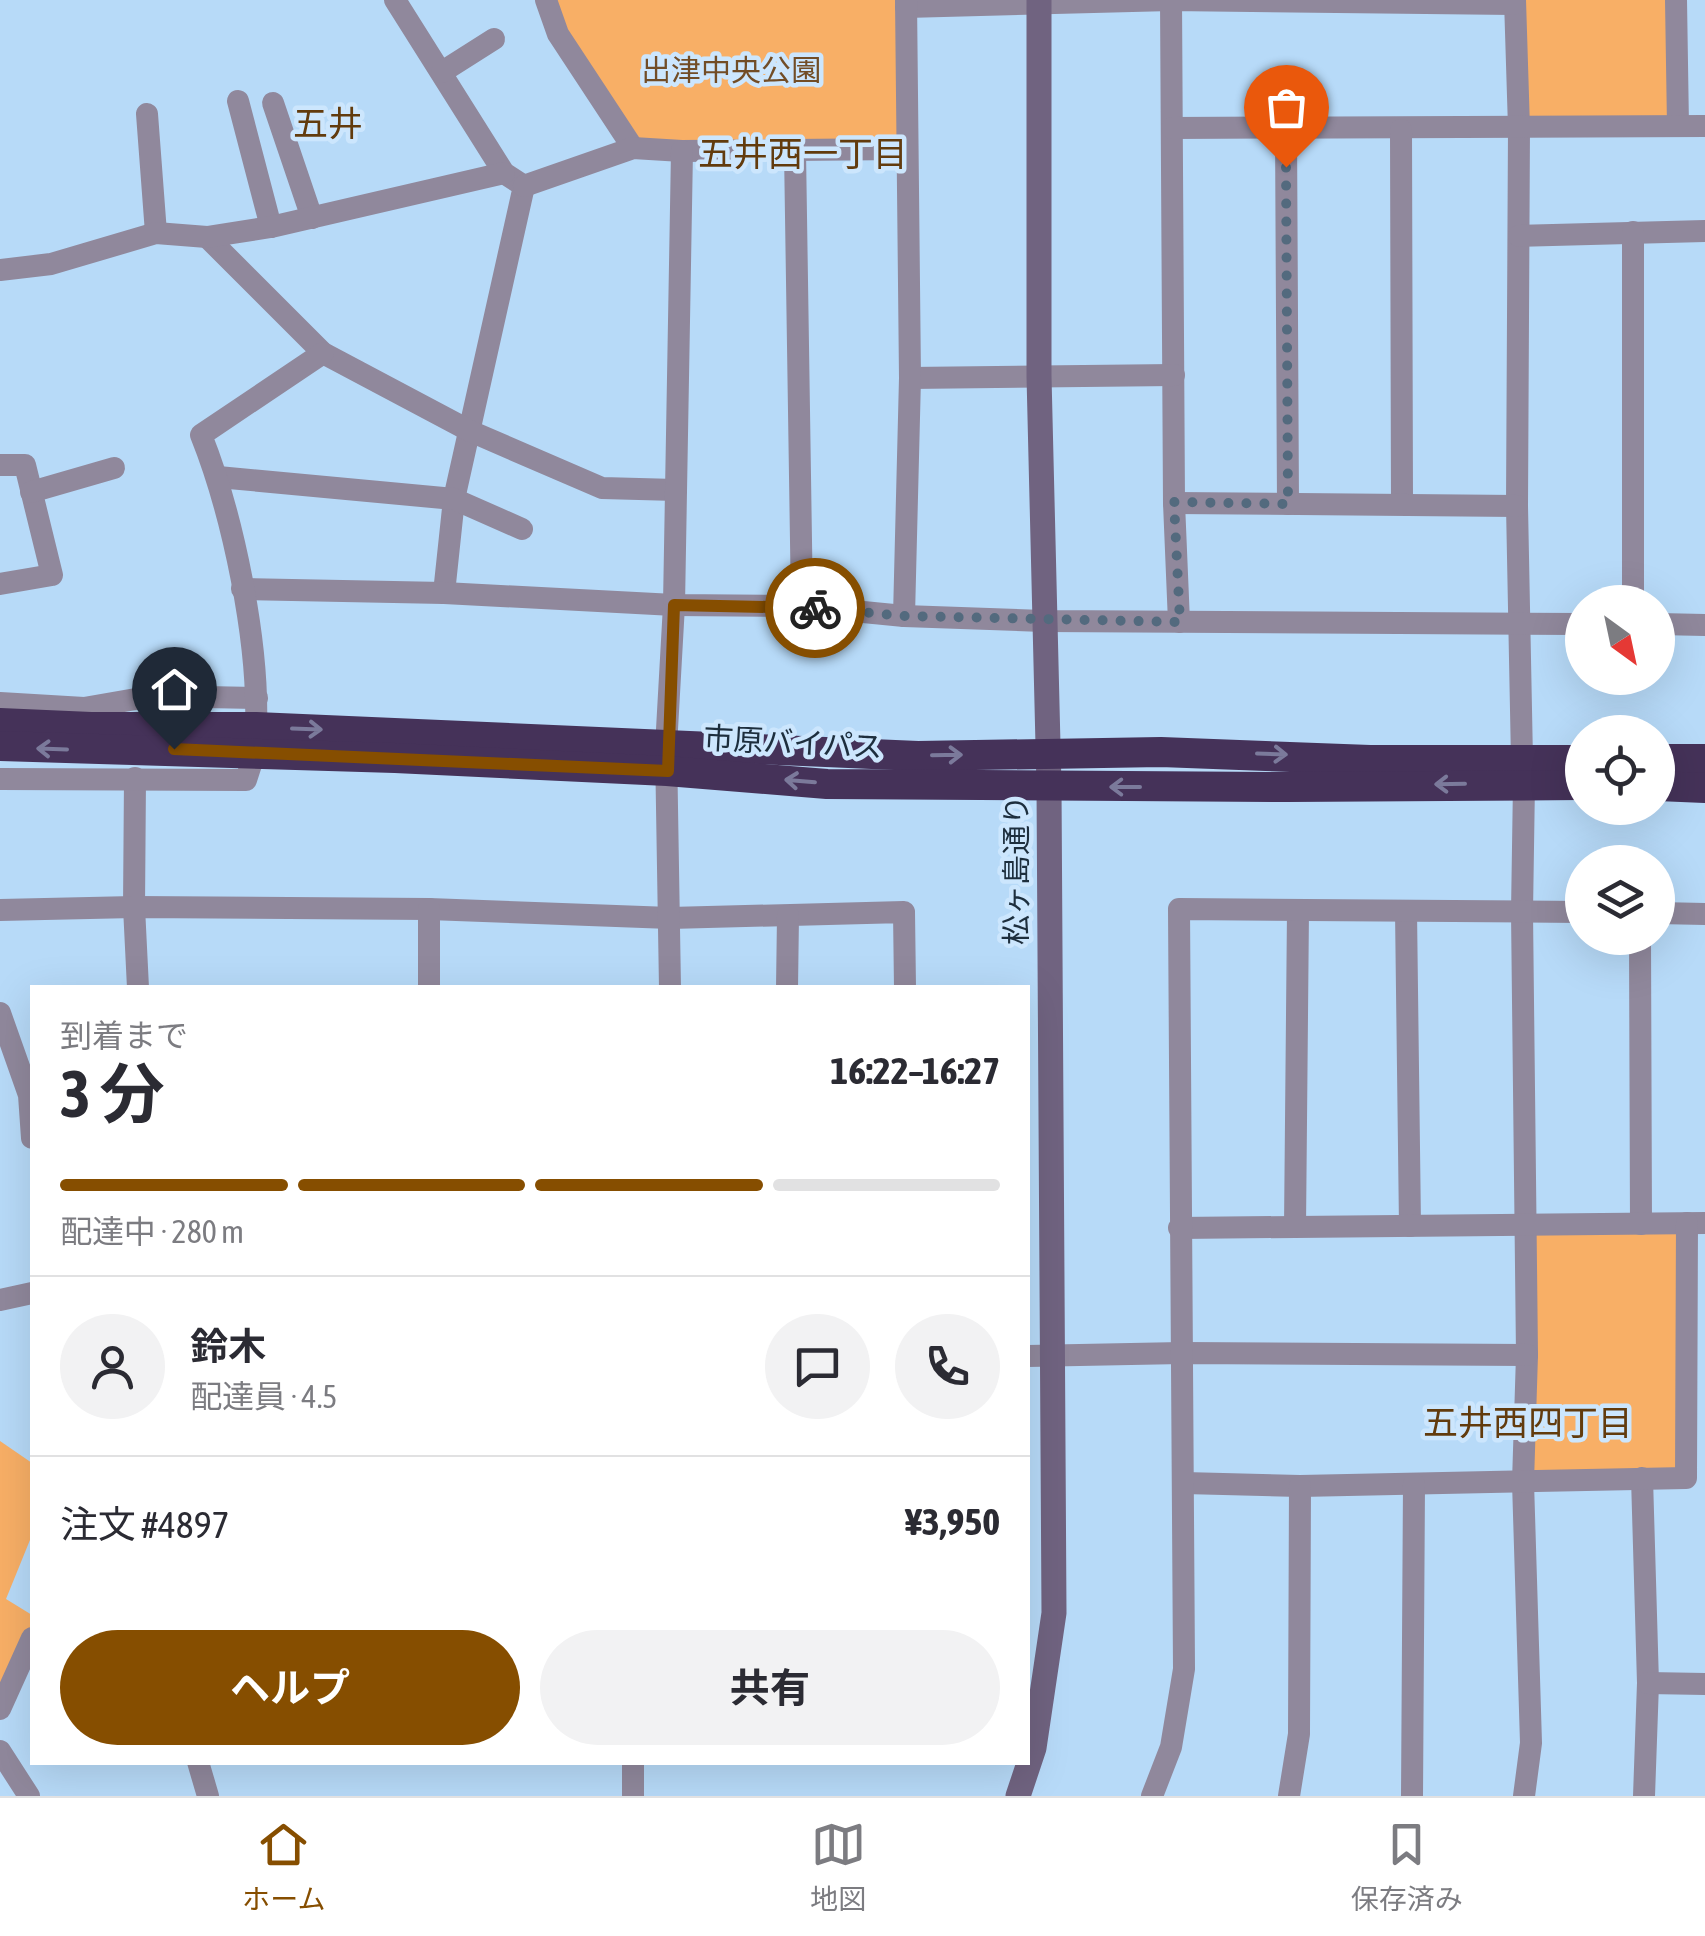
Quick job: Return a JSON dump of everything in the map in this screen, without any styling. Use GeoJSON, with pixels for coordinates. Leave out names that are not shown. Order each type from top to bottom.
{"type":"FeatureCollection","features":[{"type":"Feature","properties":{"kind":"highway","name":"市原バイパス"},"geometry":{"type":"LineString","coordinates":[[0,723],[91,728],[256,726],[667,759],[827,784],[1049,786],[1523,772],[1565,763]]}},
{"type":"Feature","properties":{"kind":"highway","name":"市原バイパス"},"geometry":{"type":"LineString","coordinates":[[0,746],[256,726]]}},
{"type":"Feature","properties":{"kind":"highway","name":"市原バイパス"},"geometry":{"type":"LineString","coordinates":[[667,759],[838,750],[918,756],[1178,752],[1370,760],[1523,772],[1565,781]]}},
{"type":"Feature","properties":{"kind":"highway"},"geometry":{"type":"LineString","coordinates":[[1675,759],[1705,759]]}},
{"type":"Feature","properties":{"kind":"highway"},"geometry":{"type":"LineString","coordinates":[[1675,787],[1705,788]]}},
{"type":"Feature","properties":{"kind":"street"},"geometry":{"type":"LineString","coordinates":[[395,0],[504,173],[524,186]]}},
{"type":"Feature","properties":{"kind":"street"},"geometry":{"type":"LineString","coordinates":[[546,0],[558,34],[633,148]]}},
{"type":"Feature","properties":{"kind":"street"},"geometry":{"type":"LineString","coordinates":[[1172,0],[1174,502],[1180,622]]}},
{"type":"Feature","properties":{"kind":"street"},"geometry":{"type":"LineString","coordinates":[[1676,0],[1678,126]]}},
{"type":"Feature","properties":{"kind":"street","name":"松ヶ島通り"},"geometry":{"type":"LineString","coordinates":[[1030,1760],[1054,1612],[1040,1356],[1049,786],[1039,376],[1039,2]]}},
{"type":"Feature","properties":{"kind":"street"},"geometry":{"type":"LineString","coordinates":[[904,616],[910,378],[906,3],[1514,2],[1519,128],[1517,506],[1523,772],[1523,1482],[1531,1744],[1524,1796]]}},
{"type":"Feature","properties":{"kind":"street"},"geometry":{"type":"LineString","coordinates":[[442,72],[494,39]]}},
{"type":"Feature","properties":{"kind":"street"},"geometry":{"type":"LineString","coordinates":[[238,101],[271,227]]}},
{"type":"Feature","properties":{"kind":"street"},"geometry":{"type":"LineString","coordinates":[[273,103],[312,218]]}},
{"type":"Feature","properties":{"kind":"street"},"geometry":{"type":"LineString","coordinates":[[147,114],[156,233]]}},
{"type":"Feature","properties":{"kind":"street"},"geometry":{"type":"LineString","coordinates":[[1172,128],[1705,126]]}},
{"type":"Feature","properties":{"kind":"street"},"geometry":{"type":"LineString","coordinates":[[1286,130],[1288,504]]}},
{"type":"Feature","properties":{"kind":"street"},"geometry":{"type":"LineString","coordinates":[[1401,130],[1402,504]]}},
{"type":"Feature","properties":{"kind":"street"},"geometry":{"type":"LineString","coordinates":[[524,186],[633,148],[905,149]]}},
{"type":"Feature","properties":{"kind":"street"},"geometry":{"type":"LineString","coordinates":[[670,985],[667,759],[674,605],[682,151]]}},
{"type":"Feature","properties":{"kind":"street"},"geometry":{"type":"LineString","coordinates":[[795,151],[802,606]]}},
{"type":"Feature","properties":{"kind":"street"},"geometry":{"type":"LineString","coordinates":[[0,270],[50,264],[156,233],[207,237],[271,227],[504,173]]}},
{"type":"Feature","properties":{"kind":"street"},"geometry":{"type":"LineString","coordinates":[[444,593],[454,499],[524,186]]}},
{"type":"Feature","properties":{"kind":"street"},"geometry":{"type":"LineString","coordinates":[[1519,236],[1705,231]]}},
{"type":"Feature","properties":{"kind":"street"},"geometry":{"type":"LineString","coordinates":[[1633,232],[1633,585]]}},
{"type":"Feature","properties":{"kind":"street"},"geometry":{"type":"LineString","coordinates":[[207,237],[323,353],[470,431],[602,488],[676,490]]}},
{"type":"Feature","properties":{"kind":"street"},"geometry":{"type":"LineString","coordinates":[[0,779],[246,780],[256,726],[242,589],[218,477],[201,435],[323,353]]}},
{"type":"Feature","properties":{"kind":"street"},"geometry":{"type":"LineString","coordinates":[[910,378],[1174,375]]}},
{"type":"Feature","properties":{"kind":"street"},"geometry":{"type":"LineString","coordinates":[[0,466],[25,465],[52,575],[0,584]]}},
{"type":"Feature","properties":{"kind":"street"},"geometry":{"type":"LineString","coordinates":[[31,492],[114,468]]}},
{"type":"Feature","properties":{"kind":"street"},"geometry":{"type":"LineString","coordinates":[[218,477],[454,499],[522,529]]}},
{"type":"Feature","properties":{"kind":"street"},"geometry":{"type":"LineString","coordinates":[[1174,502],[1517,506]]}},
{"type":"Feature","properties":{"kind":"street"},"geometry":{"type":"LineString","coordinates":[[242,589],[802,606],[904,616],[1043,620],[1565,624]]}},
{"type":"Feature","properties":{"kind":"street"},"geometry":{"type":"LineString","coordinates":[[1675,624],[1705,625]]}},
{"type":"Feature","properties":{"kind":"street"},"geometry":{"type":"LineString","coordinates":[[0,704],[84,708],[154,696],[256,726]]}},
{"type":"Feature","properties":{"kind":"street"},"geometry":{"type":"LineString","coordinates":[[135,778],[138,985]]}},
{"type":"Feature","properties":{"kind":"street"},"geometry":{"type":"LineString","coordinates":[[1152,1796],[1171,1747],[1184,1669],[1179,909],[1565,912]]}},
{"type":"Feature","properties":{"kind":"street"},"geometry":{"type":"LineString","coordinates":[[0,910],[429,910],[670,918],[904,912],[905,985]]}},
{"type":"Feature","properties":{"kind":"street"},"geometry":{"type":"LineString","coordinates":[[429,910],[429,985]]}},
{"type":"Feature","properties":{"kind":"street"},"geometry":{"type":"LineString","coordinates":[[1295,1227],[1298,910]]}},
{"type":"Feature","properties":{"kind":"street"},"geometry":{"type":"LineString","coordinates":[[1406,911],[1410,1226]]}},
{"type":"Feature","properties":{"kind":"street"},"geometry":{"type":"LineString","coordinates":[[1675,913],[1705,914]]}},
{"type":"Feature","properties":{"kind":"street"},"geometry":{"type":"LineString","coordinates":[[787,985],[788,916]]}},
{"type":"Feature","properties":{"kind":"street"},"geometry":{"type":"LineString","coordinates":[[1640,955],[1641,1224]]}},
{"type":"Feature","properties":{"kind":"street"},"geometry":{"type":"LineString","coordinates":[[0,1013],[29,1088]]}},
{"type":"Feature","properties":{"kind":"street"},"geometry":{"type":"LineString","coordinates":[[1179,1228],[1696,1223],[1686,1478],[1300,1486],[1184,1483]]}},
{"type":"Feature","properties":{"kind":"street"},"geometry":{"type":"LineString","coordinates":[[0,1300],[30,1293]]}},
{"type":"Feature","properties":{"kind":"street"},"geometry":{"type":"LineString","coordinates":[[1040,1356],[1526,1355]]}},
{"type":"Feature","properties":{"kind":"street"},"geometry":{"type":"LineString","coordinates":[[1642,1478],[1648,1683],[1644,1796]]}},
{"type":"Feature","properties":{"kind":"street"},"geometry":{"type":"LineString","coordinates":[[1412,1796],[1414,1484]]}},
{"type":"Feature","properties":{"kind":"street"},"geometry":{"type":"LineString","coordinates":[[1289,1796],[1299,1734],[1300,1486]]}},
{"type":"Feature","properties":{"kind":"street"},"geometry":{"type":"LineString","coordinates":[[0,1710],[30,1642]]}},
{"type":"Feature","properties":{"kind":"street"},"geometry":{"type":"LineString","coordinates":[[1648,1683],[1705,1684]]}},
{"type":"Feature","properties":{"kind":"street"},"geometry":{"type":"LineString","coordinates":[[0,1751],[29,1796]]}},
{"type":"Feature","properties":{"kind":"street"},"geometry":{"type":"LineString","coordinates":[[199,1765],[208,1796]]}},
{"type":"Feature","properties":{"kind":"street"},"geometry":{"type":"LineString","coordinates":[[633,1765],[633,1796]]}},
{"type":"Feature","properties":{"kind":"street","name":"松ヶ島通り"},"geometry":{"type":"LineString","coordinates":[[1018,1796],[1028,1765]]}},
{"type":"Feature","properties":{"kind":"green space","name":"出津中央公園"},"geometry":{"type":"Polygon","coordinates":[[[555,0],[897,0],[898,134],[892,144],[641,141],[568,34],[555,0]]]}},
{"type":"Feature","properties":{"kind":"green space"},"geometry":{"type":"Polygon","coordinates":[[[1519,0],[1676,0],[1678,126],[1519,128],[1519,0]]]}},
{"type":"Feature","properties":{"kind":"green space"},"geometry":{"type":"Polygon","coordinates":[[[1687,1223],[1686,1478],[1523,1482],[1525,1225],[1687,1223]]]}},
{"type":"Feature","properties":{"kind":"green space"},"geometry":{"type":"Polygon","coordinates":[[[0,1441],[30,1462],[30,1540],[6,1599],[30,1614],[30,1639],[0,1695],[0,1441]]]}},
{"type":"Feature","properties":{"kind":"way so far"},"geometry":{"type":"LineString","coordinates":[[815,608],[904,616],[1180,622],[1174,502],[1288,504],[1286,167]]}},
{"type":"Feature","properties":{"kind":"district","name":"五井"},"geometry":{"type":"Point","coordinates":[328,124]}},
{"type":"Feature","properties":{"kind":"district","name":"五井西一丁目"},"geometry":{"type":"Point","coordinates":[803,154]}},
{"type":"Feature","properties":{"kind":"district","name":"五井西四丁目"},"geometry":{"type":"Point","coordinates":[1528,1423]}},
{"type":"Feature","properties":{"kind":"route"},"geometry":{"type":"LineString","coordinates":[[174,749],[668,771],[674,605],[815,608]]}}]}
